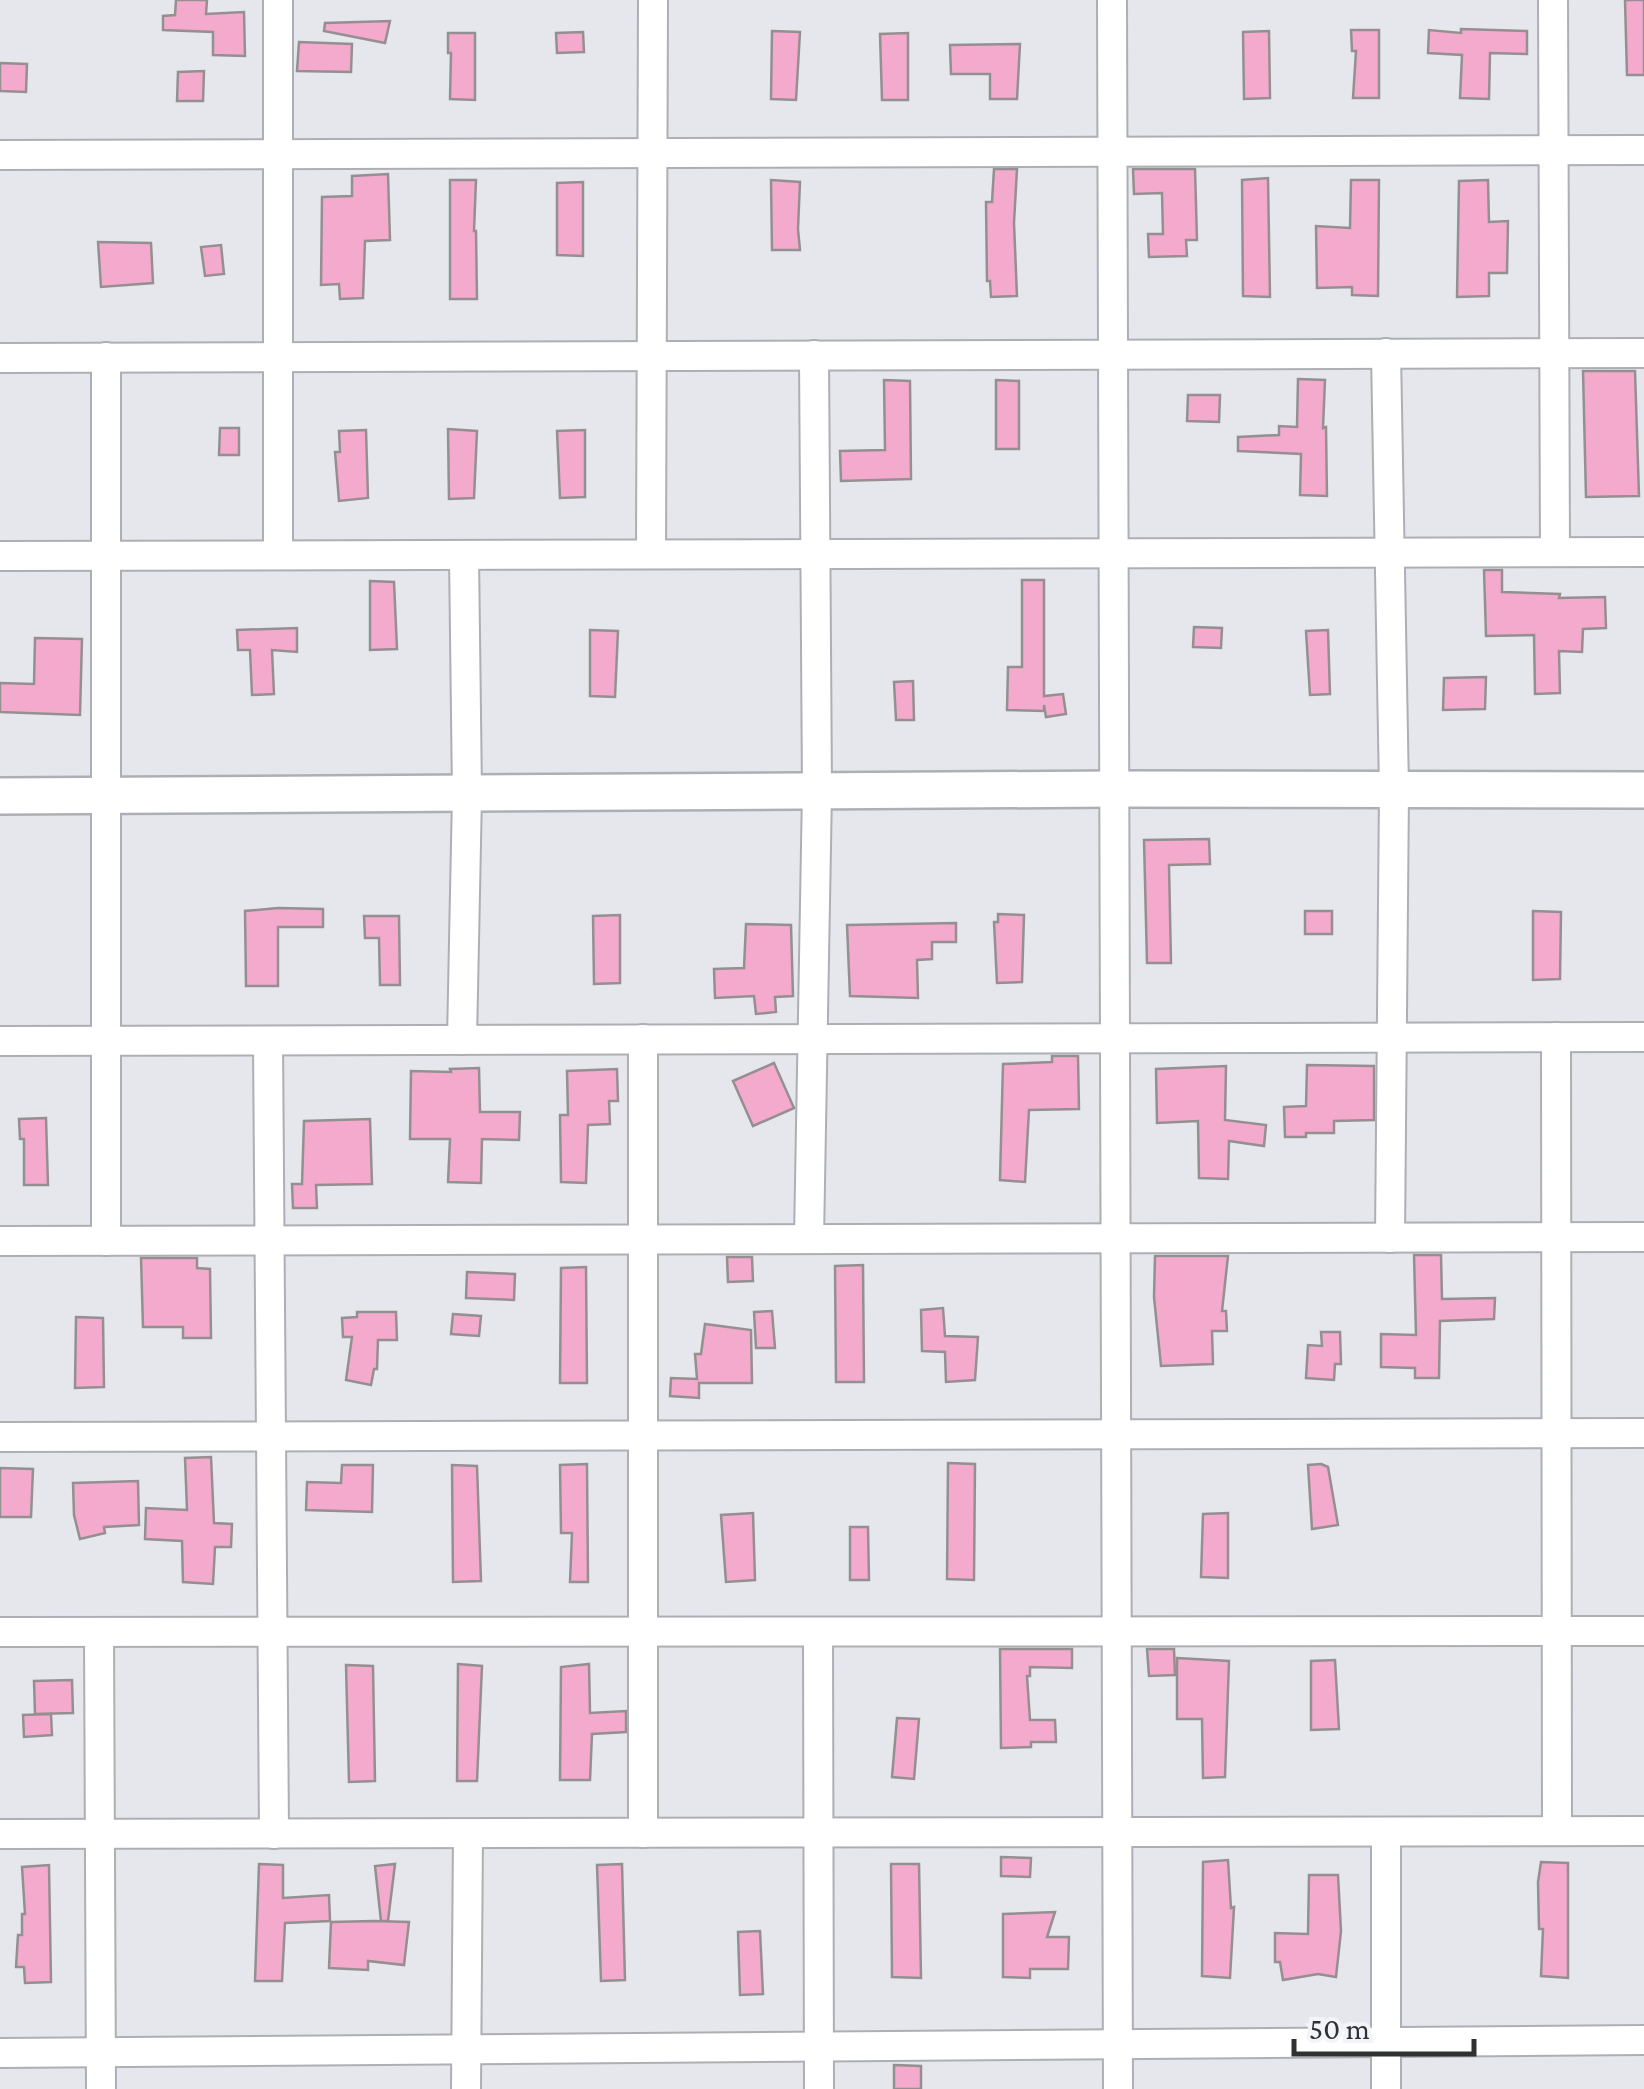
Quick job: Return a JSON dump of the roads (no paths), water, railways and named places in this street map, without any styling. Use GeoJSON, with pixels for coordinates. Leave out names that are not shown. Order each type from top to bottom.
{"type":"FeatureCollection","features":[{"type":"Feature","properties":{"kind":"street"},"geometry":{"type":"LineString","coordinates":[[278,0],[278,555]]}},
{"type":"Feature","properties":{"kind":"street"},"geometry":{"type":"LineString","coordinates":[[651,554],[653,0]]}},
{"type":"Feature","properties":{"kind":"street"},"geometry":{"type":"LineString","coordinates":[[1112,0],[1118,2089]]}},
{"type":"Feature","properties":{"kind":"street"},"geometry":{"type":"LineString","coordinates":[[1554,0],[1555,552]]}},
{"type":"Feature","properties":{"kind":"street"},"geometry":{"type":"LineString","coordinates":[[0,155],[1644,150]]}},
{"type":"Feature","properties":{"kind":"street"},"geometry":{"type":"LineString","coordinates":[[0,358],[1644,353]]}},
{"type":"Feature","properties":{"kind":"street"},"geometry":{"type":"LineString","coordinates":[[1386,354],[1394,790],[1390,1238]]}},
{"type":"Feature","properties":{"kind":"street"},"geometry":{"type":"LineString","coordinates":[[809,1239],[817,792],[814,355]]}},
{"type":"Feature","properties":{"kind":"street"},"geometry":{"type":"LineString","coordinates":[[106,358],[106,1241]]}},
{"type":"Feature","properties":{"kind":"street"},"geometry":{"type":"LineString","coordinates":[[0,556],[1644,552]]}},
{"type":"Feature","properties":{"kind":"street"},"geometry":{"type":"LineString","coordinates":[[462,1040],[467,794],[464,555]]}},
{"type":"Feature","properties":{"kind":"street"},"geometry":{"type":"LineString","coordinates":[[0,796],[1644,790]]}},
{"type":"Feature","properties":{"kind":"street"},"geometry":{"type":"LineString","coordinates":[[1556,1037],[1557,1831]]}},
{"type":"Feature","properties":{"kind":"street"},"geometry":{"type":"LineString","coordinates":[[0,1041],[1644,1037]]}},
{"type":"Feature","properties":{"kind":"street"},"geometry":{"type":"LineString","coordinates":[[643,1039],[643,1833]]}},
{"type":"Feature","properties":{"kind":"street"},"geometry":{"type":"LineString","coordinates":[[268,1040],[274,1834]]}},
{"type":"Feature","properties":{"kind":"street"},"geometry":{"type":"LineString","coordinates":[[0,1241],[1644,1237]]}},
{"type":"Feature","properties":{"kind":"street"},"geometry":{"type":"LineString","coordinates":[[0,1437],[1644,1433]]}},
{"type":"Feature","properties":{"kind":"street"},"geometry":{"type":"LineString","coordinates":[[0,1632],[1644,1631]]}},
{"type":"Feature","properties":{"kind":"street"},"geometry":{"type":"LineString","coordinates":[[100,1632],[101,2089]]}},
{"type":"Feature","properties":{"kind":"street"},"geometry":{"type":"LineString","coordinates":[[818,1632],[819,2089]]}},
{"type":"Feature","properties":{"kind":"street"},"geometry":{"type":"LineString","coordinates":[[0,1834],[1644,1831]]}},
{"type":"Feature","properties":{"kind":"street"},"geometry":{"type":"LineString","coordinates":[[1386,1832],[1386,2089]]}},
{"type":"Feature","properties":{"kind":"street"},"geometry":{"type":"LineString","coordinates":[[466,2089],[468,1834]]}},
{"type":"Feature","properties":{"kind":"street"},"geometry":{"type":"LineString","coordinates":[[0,2053],[1644,2040]]}}]}
